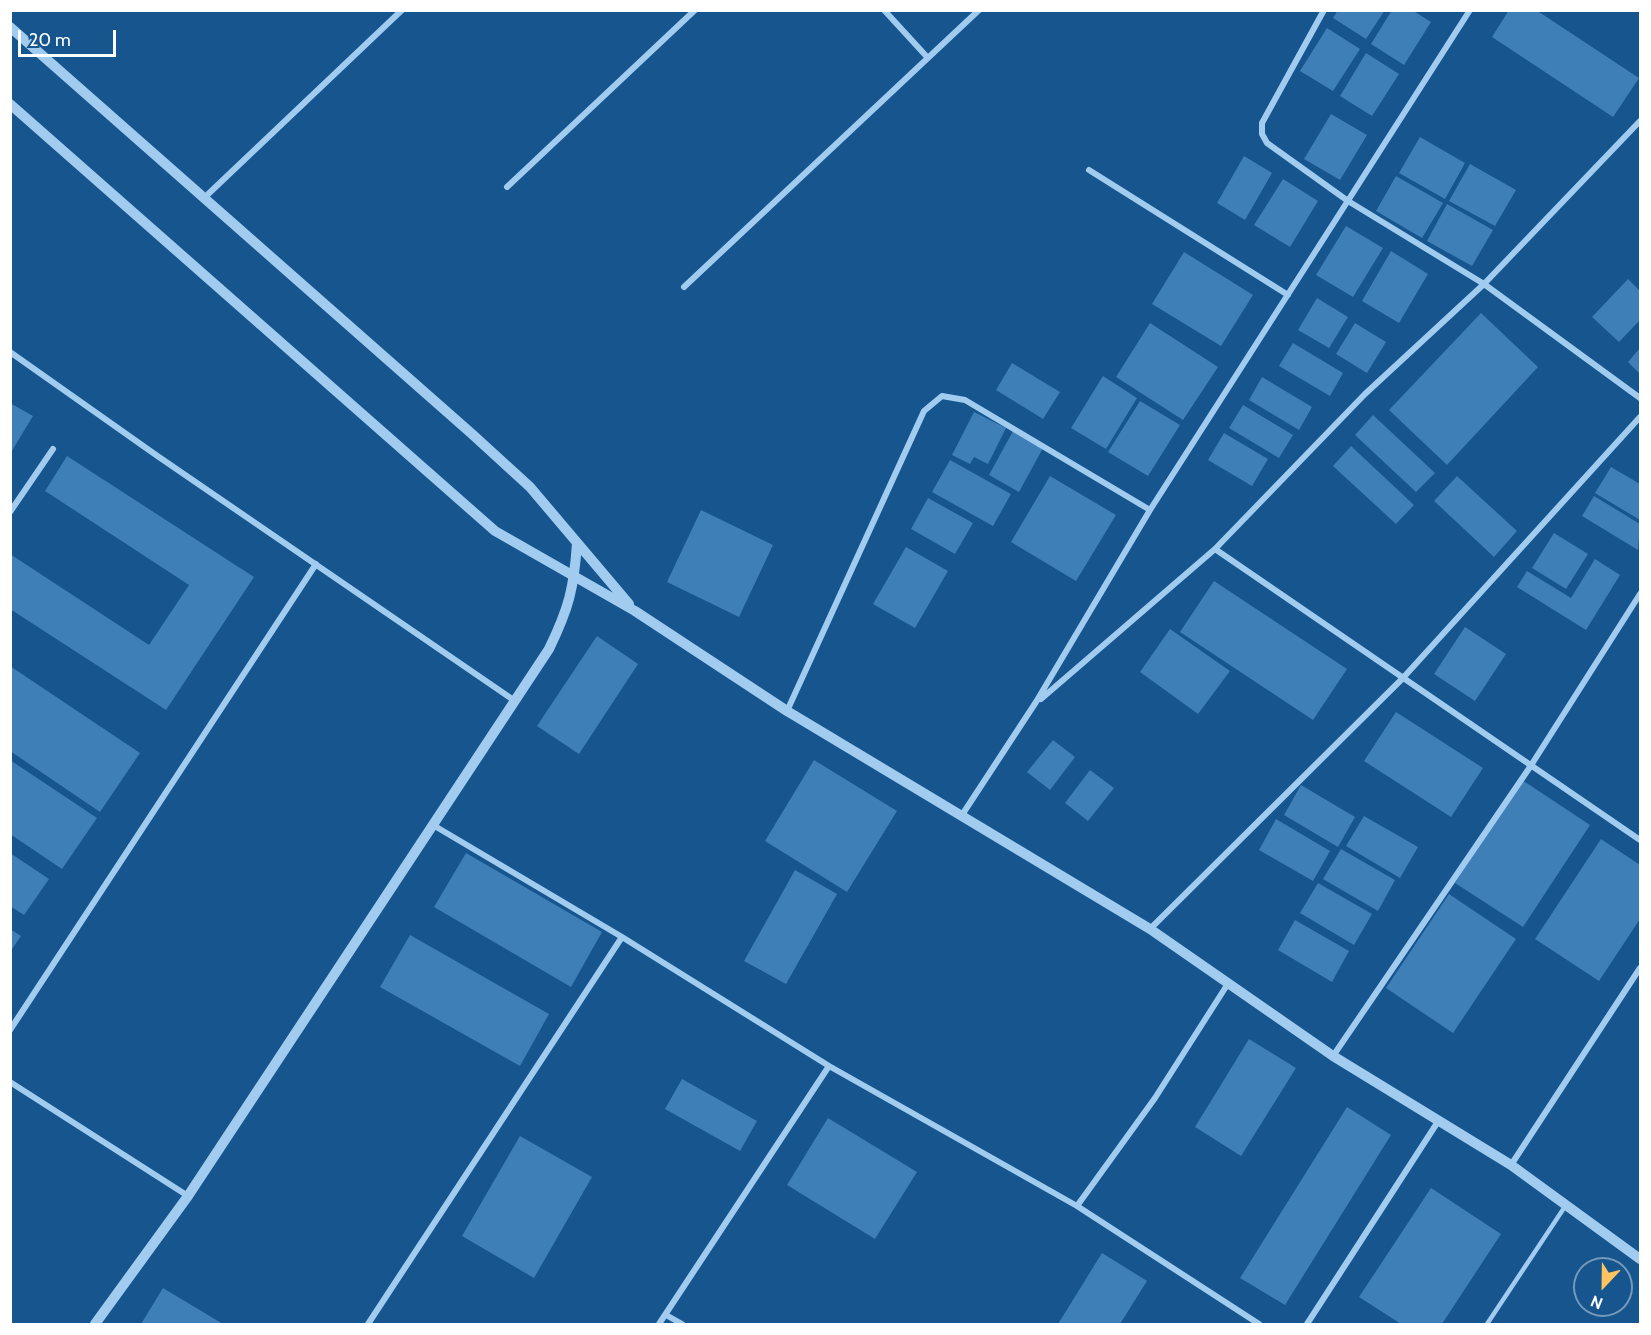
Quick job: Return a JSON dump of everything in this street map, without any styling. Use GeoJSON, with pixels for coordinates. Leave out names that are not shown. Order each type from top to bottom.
{"type":"FeatureCollection","features":[{"type":"Feature","properties":{"kind":"street"},"geometry":{"type":"LineString","coordinates":[[204,198],[402,10]]}},
{"type":"Feature","properties":{"kind":"street"},"geometry":{"type":"LineString","coordinates":[[507,187],[695,10]]}},
{"type":"Feature","properties":{"kind":"street"},"geometry":{"type":"LineString","coordinates":[[884,10],[928,58]]}},
{"type":"Feature","properties":{"kind":"street"},"geometry":{"type":"LineString","coordinates":[[684,288],[979,10]]}},
{"type":"Feature","properties":{"kind":"street"},"geometry":{"type":"LineString","coordinates":[[1324,10],[1262,123],[1262,134],[1267,143],[1348,201],[1484,284],[1641,398]]}},
{"type":"Feature","properties":{"kind":"street"},"geometry":{"type":"LineString","coordinates":[[962,815],[1036,702],[1150,510],[1470,10]]}},
{"type":"Feature","properties":{"kind":"street"},"geometry":{"type":"LineString","coordinates":[[10,27],[530,487],[635,611]]}},
{"type":"Feature","properties":{"kind":"street"},"geometry":{"type":"LineString","coordinates":[[10,104],[454,498],[495,531],[635,611],[787,711],[1150,929],[1334,1056],[1511,1165],[1641,1259]]}},
{"type":"Feature","properties":{"kind":"street"},"geometry":{"type":"LineString","coordinates":[[1036,702],[1215,549],[1365,394],[1484,284],[1641,121]]}},
{"type":"Feature","properties":{"kind":"street"},"geometry":{"type":"LineString","coordinates":[[1089,170],[1288,295]]}},
{"type":"Feature","properties":{"kind":"street"},"geometry":{"type":"LineString","coordinates":[[10,352],[515,700]]}},
{"type":"Feature","properties":{"kind":"street"},"geometry":{"type":"LineString","coordinates":[[787,711],[924,411],[942,396],[965,400],[1150,510]]}},
{"type":"Feature","properties":{"kind":"street"},"geometry":{"type":"LineString","coordinates":[[1150,929],[1402,679],[1641,417]]}},
{"type":"Feature","properties":{"kind":"street"},"geometry":{"type":"LineString","coordinates":[[10,512],[53,449]]}},
{"type":"Feature","properties":{"kind":"street"},"geometry":{"type":"LineString","coordinates":[[95,1324],[188,1196],[549,649],[567,612],[577,543]]}},
{"type":"Feature","properties":{"kind":"street"},"geometry":{"type":"LineString","coordinates":[[1215,549],[1402,679],[1641,840]]}},
{"type":"Feature","properties":{"kind":"street"},"geometry":{"type":"LineString","coordinates":[[10,1030],[316,564]]}},
{"type":"Feature","properties":{"kind":"street"},"geometry":{"type":"LineString","coordinates":[[1334,1056],[1530,766],[1641,594]]}},
{"type":"Feature","properties":{"kind":"street"},"geometry":{"type":"LineString","coordinates":[[433,825],[622,937],[829,1066],[1077,1206],[1259,1324]]}},
{"type":"Feature","properties":{"kind":"street"},"geometry":{"type":"LineString","coordinates":[[368,1324],[622,937]]}},
{"type":"Feature","properties":{"kind":"street"},"geometry":{"type":"LineString","coordinates":[[1511,1165],[1641,968]]}},
{"type":"Feature","properties":{"kind":"street"},"geometry":{"type":"LineString","coordinates":[[1077,1206],[1161,1088],[1229,982]]}},
{"type":"Feature","properties":{"kind":"street"},"geometry":{"type":"LineString","coordinates":[[659,1324],[829,1066]]}},
{"type":"Feature","properties":{"kind":"street"},"geometry":{"type":"LineString","coordinates":[[10,1082],[188,1196]]}},
{"type":"Feature","properties":{"kind":"street"},"geometry":{"type":"LineString","coordinates":[[1307,1324],[1439,1120]]}},
{"type":"Feature","properties":{"kind":"street"},"geometry":{"type":"LineString","coordinates":[[666,1315],[681,1324]]}},
{"type":"Feature","properties":{"kind":"lane"},"geometry":{"type":"LineString","coordinates":[[1487,1324],[1566,1205]]}},
{"type":"Feature","properties":{"kind":"building"},"geometry":{"type":"Polygon","coordinates":[[[1338,10],[1385,10],[1366,39],[1333,18],[1338,10]]]}},
{"type":"Feature","properties":{"kind":"building"},"geometry":{"type":"Polygon","coordinates":[[[1392,10],[1412,10],[1431,22],[1404,65],[1371,44],[1392,10]]]}},
{"type":"Feature","properties":{"kind":"building"},"geometry":{"type":"Polygon","coordinates":[[[1509,10],[1536,10],[1639,78],[1613,117],[1492,37],[1509,10]]]}},
{"type":"Feature","properties":{"kind":"building"},"geometry":{"type":"Polygon","coordinates":[[[1327,28],[1360,49],[1333,91],[1300,71],[1327,28]]]}},
{"type":"Feature","properties":{"kind":"building"},"geometry":{"type":"Polygon","coordinates":[[[1366,53],[1399,74],[1372,116],[1340,96],[1366,53]]]}},
{"type":"Feature","properties":{"kind":"building"},"geometry":{"type":"Polygon","coordinates":[[[1331,114],[1367,135],[1340,180],[1304,159],[1331,114]]]}},
{"type":"Feature","properties":{"kind":"building"},"geometry":{"type":"Polygon","coordinates":[[[1420,137],[1465,163],[1445,199],[1399,173],[1420,137]]]}},
{"type":"Feature","properties":{"kind":"building"},"geometry":{"type":"Polygon","coordinates":[[[1244,156],[1272,173],[1245,220],[1217,203],[1244,156]]]}},
{"type":"Feature","properties":{"kind":"building"},"geometry":{"type":"Polygon","coordinates":[[[1470,164],[1516,190],[1495,226],[1449,201],[1470,164]]]}},
{"type":"Feature","properties":{"kind":"building"},"geometry":{"type":"Polygon","coordinates":[[[1396,176],[1443,203],[1422,238],[1376,211],[1396,176]]]}},
{"type":"Feature","properties":{"kind":"building"},"geometry":{"type":"Polygon","coordinates":[[[1283,179],[1318,201],[1290,247],[1254,225],[1283,179]]]}},
{"type":"Feature","properties":{"kind":"building"},"geometry":{"type":"Polygon","coordinates":[[[1447,204],[1493,230],[1472,266],[1427,241],[1447,204]]]}},
{"type":"Feature","properties":{"kind":"building"},"geometry":{"type":"Polygon","coordinates":[[[1346,226],[1383,248],[1353,297],[1316,275],[1346,226]]]}},
{"type":"Feature","properties":{"kind":"building"},"geometry":{"type":"Polygon","coordinates":[[[1391,251],[1428,274],[1399,323],[1362,301],[1391,251]]]}},
{"type":"Feature","properties":{"kind":"building"},"geometry":{"type":"Polygon","coordinates":[[[1184,252],[1253,295],[1221,346],[1152,304],[1184,252]]]}},
{"type":"Feature","properties":{"kind":"building"},"geometry":{"type":"Polygon","coordinates":[[[1628,279],[1640,291],[1640,320],[1619,342],[1592,317],[1628,279]]]}},
{"type":"Feature","properties":{"kind":"building"},"geometry":{"type":"Polygon","coordinates":[[[1317,298],[1348,317],[1329,348],[1298,330],[1317,298]]]}},
{"type":"Feature","properties":{"kind":"building"},"geometry":{"type":"Polygon","coordinates":[[[1481,313],[1538,367],[1447,465],[1389,410],[1481,313]]]}},
{"type":"Feature","properties":{"kind":"building"},"geometry":{"type":"Polygon","coordinates":[[[1150,323],[1218,367],[1183,420],[1116,377],[1150,323]]]}},
{"type":"Feature","properties":{"kind":"building"},"geometry":{"type":"Polygon","coordinates":[[[1355,323],[1386,342],[1367,373],[1336,354],[1355,323]]]}},
{"type":"Feature","properties":{"kind":"building"},"geometry":{"type":"Polygon","coordinates":[[[1293,343],[1343,373],[1330,396],[1279,366],[1293,343]]]}},
{"type":"Feature","properties":{"kind":"building"},"geometry":{"type":"Polygon","coordinates":[[[1640,348],[1640,374],[1628,362],[1640,348]]]}},
{"type":"Feature","properties":{"kind":"building"},"geometry":{"type":"Polygon","coordinates":[[[1012,363],[1060,392],[1043,419],[996,390],[1012,363]]]}},
{"type":"Feature","properties":{"kind":"building"},"geometry":{"type":"Polygon","coordinates":[[[1103,376],[1137,398],[1106,449],[1071,428],[1103,376]]]}},
{"type":"Feature","properties":{"kind":"building"},"geometry":{"type":"Polygon","coordinates":[[[1262,377],[1312,407],[1299,430],[1249,400],[1262,377]]]}},
{"type":"Feature","properties":{"kind":"building"},"geometry":{"type":"Polygon","coordinates":[[[1140,401],[1180,425],[1148,476],[1108,452],[1140,401]]]}},
{"type":"Feature","properties":{"kind":"building"},"geometry":{"type":"Polygon","coordinates":[[[10,403],[33,416],[10,454],[10,403]]]}},
{"type":"Feature","properties":{"kind":"building"},"geometry":{"type":"Polygon","coordinates":[[[1243,405],[1293,435],[1279,458],[1229,428],[1243,405]]]}},
{"type":"Feature","properties":{"kind":"building"},"geometry":{"type":"Polygon","coordinates":[[[974,412],[1006,428],[988,464],[974,457],[970,464],[952,455],[974,412]]]}},
{"type":"Feature","properties":{"kind":"building"},"geometry":{"type":"Polygon","coordinates":[[[1373,415],[1435,473],[1416,492],[1355,435],[1373,415]]]}},
{"type":"Feature","properties":{"kind":"building"},"geometry":{"type":"Polygon","coordinates":[[[1013,431],[1043,448],[1019,492],[989,475],[1013,431]]]}},
{"type":"Feature","properties":{"kind":"building"},"geometry":{"type":"Polygon","coordinates":[[[1224,433],[1268,459],[1252,486],[1208,460],[1224,433]]]}},
{"type":"Feature","properties":{"kind":"building"},"geometry":{"type":"Polygon","coordinates":[[[1351,446],[1414,505],[1396,524],[1333,466],[1351,446]]]}},
{"type":"Feature","properties":{"kind":"building"},"geometry":{"type":"Polygon","coordinates":[[[67,456],[254,577],[166,710],[10,609],[10,554],[149,645],[189,585],[45,491],[67,456]]]}},
{"type":"Feature","properties":{"kind":"building"},"geometry":{"type":"Polygon","coordinates":[[[950,460],[1011,494],[993,526],[932,492],[950,460]]]}},
{"type":"Feature","properties":{"kind":"building"},"geometry":{"type":"Polygon","coordinates":[[[1611,467],[1640,484],[1640,520],[1595,493],[1611,467]]]}},
{"type":"Feature","properties":{"kind":"building"},"geometry":{"type":"Polygon","coordinates":[[[1050,476],[1116,515],[1076,581],[1011,542],[1050,476]]]}},
{"type":"Feature","properties":{"kind":"building"},"geometry":{"type":"Polygon","coordinates":[[[1457,476],[1517,531],[1494,557],[1434,501],[1457,476]]]}},
{"type":"Feature","properties":{"kind":"building"},"geometry":{"type":"Polygon","coordinates":[[[1594,496],[1640,524],[1638,550],[1582,516],[1594,496]]]}},
{"type":"Feature","properties":{"kind":"building"},"geometry":{"type":"Polygon","coordinates":[[[928,498],[973,523],[955,554],[911,529],[928,498]]]}},
{"type":"Feature","properties":{"kind":"building"},"geometry":{"type":"Polygon","coordinates":[[[701,510],[773,545],[739,617],[667,582],[701,510]]]}},
{"type":"Feature","properties":{"kind":"building"},"geometry":{"type":"Polygon","coordinates":[[[1554,533],[1588,554],[1566,589],[1532,568],[1554,533]]]}},
{"type":"Feature","properties":{"kind":"building"},"geometry":{"type":"Polygon","coordinates":[[[906,547],[948,571],[915,628],[873,604],[906,547]]]}},
{"type":"Feature","properties":{"kind":"building"},"geometry":{"type":"Polygon","coordinates":[[[1595,559],[1620,575],[1586,630],[1517,587],[1527,571],[1571,598],[1595,559]]]}},
{"type":"Feature","properties":{"kind":"building"},"geometry":{"type":"Polygon","coordinates":[[[1214,581],[1347,669],[1313,720],[1180,632],[1214,581]]]}},
{"type":"Feature","properties":{"kind":"building"},"geometry":{"type":"Polygon","coordinates":[[[1465,627],[1506,654],[1475,701],[1434,674],[1465,627]]]}},
{"type":"Feature","properties":{"kind":"building"},"geometry":{"type":"Polygon","coordinates":[[[1170,629],[1230,671],[1198,714],[1140,672],[1170,629]]]}},
{"type":"Feature","properties":{"kind":"building"},"geometry":{"type":"Polygon","coordinates":[[[597,636],[638,664],[579,754],[537,726],[597,636]]]}},
{"type":"Feature","properties":{"kind":"building"},"geometry":{"type":"Polygon","coordinates":[[[10,666],[140,753],[100,812],[10,751],[10,666]]]}},
{"type":"Feature","properties":{"kind":"building"},"geometry":{"type":"Polygon","coordinates":[[[1396,712],[1483,768],[1451,817],[1364,761],[1396,712]]]}},
{"type":"Feature","properties":{"kind":"building"},"geometry":{"type":"Polygon","coordinates":[[[1053,740],[1075,757],[1050,790],[1027,772],[1053,740]]]}},
{"type":"Feature","properties":{"kind":"building"},"geometry":{"type":"Polygon","coordinates":[[[10,760],[97,818],[62,869],[10,834],[10,760]]]}},
{"type":"Feature","properties":{"kind":"building"},"geometry":{"type":"Polygon","coordinates":[[[814,760],[897,811],[847,892],[765,841],[814,760]]]}},
{"type":"Feature","properties":{"kind":"building"},"geometry":{"type":"Polygon","coordinates":[[[1090,770],[1114,788],[1088,821],[1065,803],[1090,770]]]}},
{"type":"Feature","properties":{"kind":"building"},"geometry":{"type":"Polygon","coordinates":[[[1522,780],[1590,825],[1523,927],[1455,883],[1522,780]]]}},
{"type":"Feature","properties":{"kind":"building"},"geometry":{"type":"Polygon","coordinates":[[[1301,785],[1355,817],[1338,847],[1284,815],[1301,785]]]}},
{"type":"Feature","properties":{"kind":"building"},"geometry":{"type":"Polygon","coordinates":[[[1364,816],[1418,847],[1400,878],[1346,846],[1364,816]]]}},
{"type":"Feature","properties":{"kind":"building"},"geometry":{"type":"Polygon","coordinates":[[[1276,819],[1330,851],[1313,881],[1259,850],[1276,819]]]}},
{"type":"Feature","properties":{"kind":"building"},"geometry":{"type":"Polygon","coordinates":[[[1601,839],[1640,865],[1640,919],[1599,981],[1535,939],[1601,839]]]}},
{"type":"Feature","properties":{"kind":"building"},"geometry":{"type":"Polygon","coordinates":[[[1341,849],[1395,880],[1378,911],[1323,879],[1341,849]]]}},
{"type":"Feature","properties":{"kind":"building"},"geometry":{"type":"Polygon","coordinates":[[[10,853],[49,879],[24,915],[10,906],[10,853]]]}},
{"type":"Feature","properties":{"kind":"building"},"geometry":{"type":"Polygon","coordinates":[[[466,853],[602,932],[571,987],[434,907],[466,853]]]}},
{"type":"Feature","properties":{"kind":"building"},"geometry":{"type":"Polygon","coordinates":[[[795,870],[837,894],[786,984],[744,961],[795,870]]]}},
{"type":"Feature","properties":{"kind":"building"},"geometry":{"type":"Polygon","coordinates":[[[1318,883],[1372,914],[1354,945],[1300,913],[1318,883]]]}},
{"type":"Feature","properties":{"kind":"building"},"geometry":{"type":"Polygon","coordinates":[[[1449,894],[1516,939],[1453,1033],[1386,988],[1449,894]]]}},
{"type":"Feature","properties":{"kind":"building"},"geometry":{"type":"Polygon","coordinates":[[[1295,920],[1349,951],[1332,982],[1278,950],[1295,920]]]}},
{"type":"Feature","properties":{"kind":"building"},"geometry":{"type":"Polygon","coordinates":[[[10,929],[21,936],[10,952],[10,929]]]}},
{"type":"Feature","properties":{"kind":"building"},"geometry":{"type":"Polygon","coordinates":[[[410,935],[549,1014],[520,1066],[380,987],[410,935]]]}},
{"type":"Feature","properties":{"kind":"building"},"geometry":{"type":"Polygon","coordinates":[[[1249,1039],[1296,1068],[1241,1156],[1195,1127],[1249,1039]]]}},
{"type":"Feature","properties":{"kind":"building"},"geometry":{"type":"Polygon","coordinates":[[[682,1079],[757,1121],[740,1151],[665,1109],[682,1079]]]}},
{"type":"Feature","properties":{"kind":"building"},"geometry":{"type":"Polygon","coordinates":[[[1347,1107],[1391,1135],[1285,1305],[1240,1278],[1347,1107]]]}},
{"type":"Feature","properties":{"kind":"building"},"geometry":{"type":"Polygon","coordinates":[[[828,1118],[917,1172],[875,1239],[787,1185],[828,1118]]]}},
{"type":"Feature","properties":{"kind":"building"},"geometry":{"type":"Polygon","coordinates":[[[520,1136],[592,1177],[534,1278],[462,1236],[520,1136]]]}},
{"type":"Feature","properties":{"kind":"building"},"geometry":{"type":"Polygon","coordinates":[[[1431,1188],[1501,1234],[1442,1324],[1401,1324],[1359,1297],[1431,1188]]]}},
{"type":"Feature","properties":{"kind":"building"},"geometry":{"type":"Polygon","coordinates":[[[1102,1253],[1147,1281],[1120,1324],[1058,1324],[1102,1253]]]}},
{"type":"Feature","properties":{"kind":"building"},"geometry":{"type":"Polygon","coordinates":[[[163,1288],[223,1324],[141,1324],[163,1288]]]}}]}
